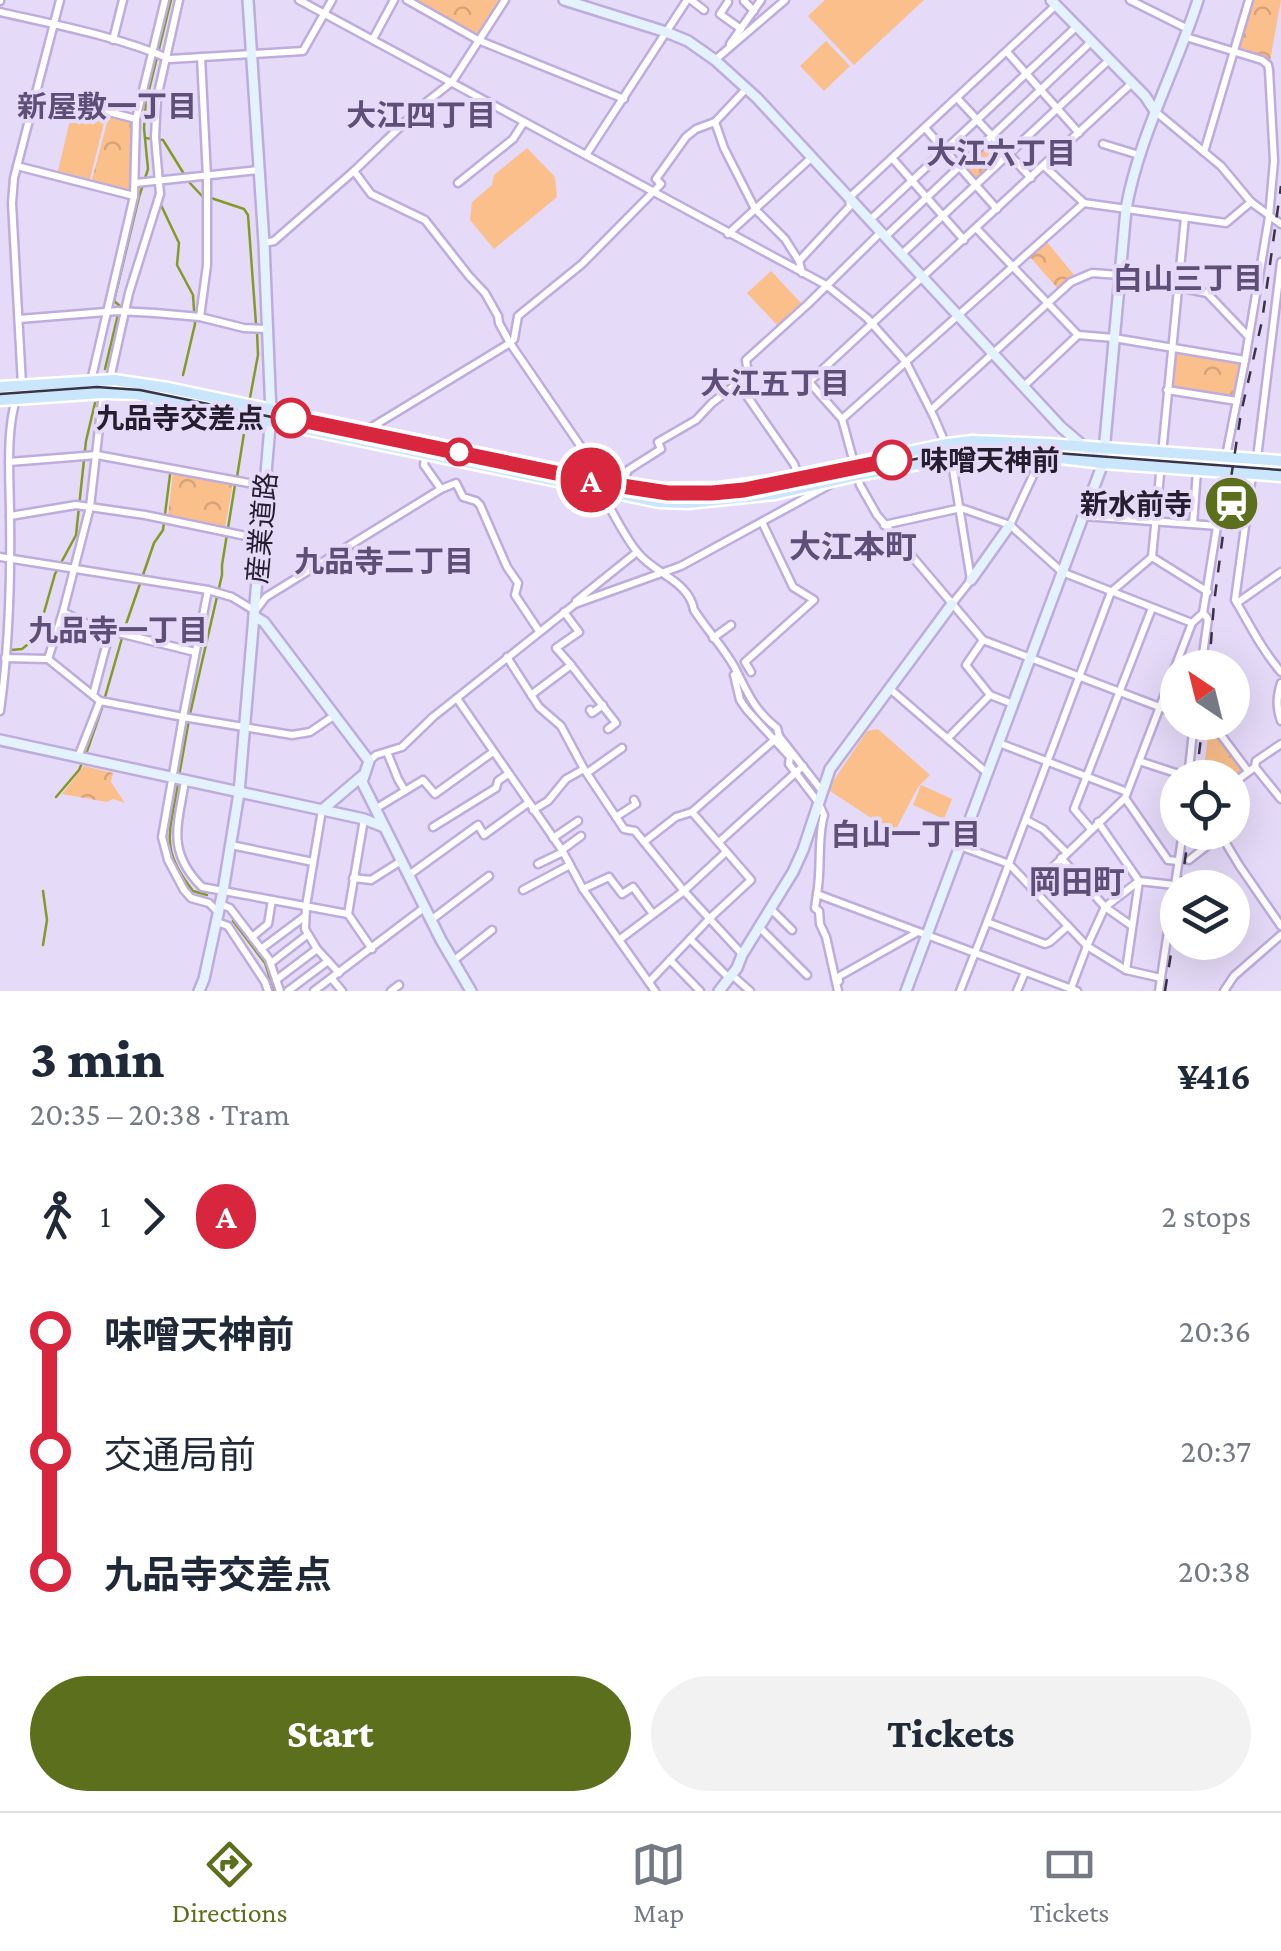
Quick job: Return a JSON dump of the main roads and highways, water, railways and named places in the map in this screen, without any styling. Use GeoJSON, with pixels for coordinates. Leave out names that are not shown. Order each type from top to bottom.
{"type":"FeatureCollection","features":[{"type":"Feature","properties":{"kind":"main road"},"geometry":{"type":"LineString","coordinates":[[5,386],[101,380],[168,388],[427,441],[659,502],[775,494],[839,480],[856,470],[947,444],[972,441],[1045,448],[1103,463],[1281,476]]}},
{"type":"Feature","properties":{"kind":"main road"},"geometry":{"type":"LineString","coordinates":[[9,400],[136,394],[426,455],[602,485],[622,483],[658,489],[689,490],[978,453],[1083,446],[1281,461]]}},
{"type":"Feature","properties":{"kind":"waterway"},"geometry":{"type":"LineString","coordinates":[[105,369],[120,306],[114,301],[148,169],[146,102],[171,0]]}},
{"type":"Feature","properties":{"kind":"waterway"},"geometry":{"type":"LineString","coordinates":[[145,138],[163,140],[184,174]]}},
{"type":"Feature","properties":{"kind":"waterway"},"geometry":{"type":"LineString","coordinates":[[188,181],[203,197]]}},
{"type":"Feature","properties":{"kind":"waterway"},"geometry":{"type":"LineString","coordinates":[[211,198],[244,209],[248,215],[256,324]]}},
{"type":"Feature","properties":{"kind":"waterway"},"geometry":{"type":"LineString","coordinates":[[160,203],[179,243],[177,265],[193,295],[195,324],[183,375]]}},
{"type":"Feature","properties":{"kind":"waterway"},"geometry":{"type":"LineString","coordinates":[[249,403],[258,355],[257,332]]}},
{"type":"Feature","properties":{"kind":"waterway"},"geometry":{"type":"LineString","coordinates":[[11,650],[22,649],[37,637],[55,574],[76,535],[86,441],[95,403]]}},
{"type":"Feature","properties":{"kind":"waterway"},"geometry":{"type":"LineString","coordinates":[[237,477],[246,421]]}},
{"type":"Feature","properties":{"kind":"waterway"},"geometry":{"type":"LineString","coordinates":[[124,630],[154,543],[163,530],[170,475]]}},
{"type":"Feature","properties":{"kind":"waterway"},"geometry":{"type":"LineString","coordinates":[[179,776],[222,575],[235,485]]}},
{"type":"Feature","properties":{"kind":"waterway"},"geometry":{"type":"LineString","coordinates":[[105,697],[122,638]]}},
{"type":"Feature","properties":{"kind":"waterway"},"geometry":{"type":"LineString","coordinates":[[86,754],[103,705]]}},
{"type":"Feature","properties":{"kind":"waterway"},"geometry":{"type":"LineString","coordinates":[[56,797],[83,761]]}},
{"type":"Feature","properties":{"kind":"waterway"},"geometry":{"type":"LineString","coordinates":[[178,784],[170,828],[171,851],[193,891],[207,895]]}},
{"type":"Feature","properties":{"kind":"waterway"},"geometry":{"type":"LineString","coordinates":[[43,891],[47,920],[43,945]]}},
{"type":"Feature","properties":{"kind":"waterway"},"geometry":{"type":"LineString","coordinates":[[233,921],[265,963],[274,991]]}},
{"type":"Feature","properties":{"kind":"tram line"},"geometry":{"type":"LineString","coordinates":[[0,394],[97,387],[140,390],[628,490],[675,496],[767,489],[975,447],[1281,470]]}},
{"type":"Feature","properties":{"kind":"tram line","name":"A"},"geometry":{"type":"LineString","coordinates":[[291,418],[668,493],[744,490],[892,460]]}},
{"type":"Feature","properties":{"kind":"railway"},"geometry":{"type":"LineString","coordinates":[[1210,650],[1227,504],[1241,413],[1262,321],[1281,186]]}},
{"type":"Feature","properties":{"kind":"railway"},"geometry":{"type":"LineString","coordinates":[[1198,760],[1201,740]]}},
{"type":"Feature","properties":{"kind":"railway"},"geometry":{"type":"LineString","coordinates":[[1184,870],[1186,850]]}},
{"type":"Feature","properties":{"kind":"railway"},"geometry":{"type":"LineString","coordinates":[[1165,991],[1170,960]]}},
{"type":"Feature","properties":{"kind":"place","name":"九品寺交差点"},"geometry":{"type":"Point","coordinates":[291,418]}},
{"type":"Feature","properties":{"kind":"place","name":"味噌天神前"},"geometry":{"type":"Point","coordinates":[892,460]}},
{"type":"Feature","properties":{"kind":"place","name":"新水前寺"},"geometry":{"type":"Point","coordinates":[1231,504]}},
{"type":"Feature","properties":{"kind":"district","name":"新屋敷一丁目"},"geometry":{"type":"Point","coordinates":[107,106]}},
{"type":"Feature","properties":{"kind":"district","name":"大江四丁目"},"geometry":{"type":"Point","coordinates":[421,115]}},
{"type":"Feature","properties":{"kind":"district","name":"大江六丁目"},"geometry":{"type":"Point","coordinates":[1001,153]}},
{"type":"Feature","properties":{"kind":"district","name":"白山三丁目"},"geometry":{"type":"Point","coordinates":[1188,278]}},
{"type":"Feature","properties":{"kind":"district","name":"大江五丁目"},"geometry":{"type":"Point","coordinates":[775,383]}},
{"type":"Feature","properties":{"kind":"district","name":"大江本町"},"geometry":{"type":"Point","coordinates":[853,547]}},
{"type":"Feature","properties":{"kind":"district","name":"九品寺二丁目"},"geometry":{"type":"Point","coordinates":[384,561]}},
{"type":"Feature","properties":{"kind":"district","name":"九品寺一丁目"},"geometry":{"type":"Point","coordinates":[118,630]}},
{"type":"Feature","properties":{"kind":"district","name":"白山一丁目"},"geometry":{"type":"Point","coordinates":[906,834]}},
{"type":"Feature","properties":{"kind":"district","name":"岡田町"},"geometry":{"type":"Point","coordinates":[1077,882]}}]}
